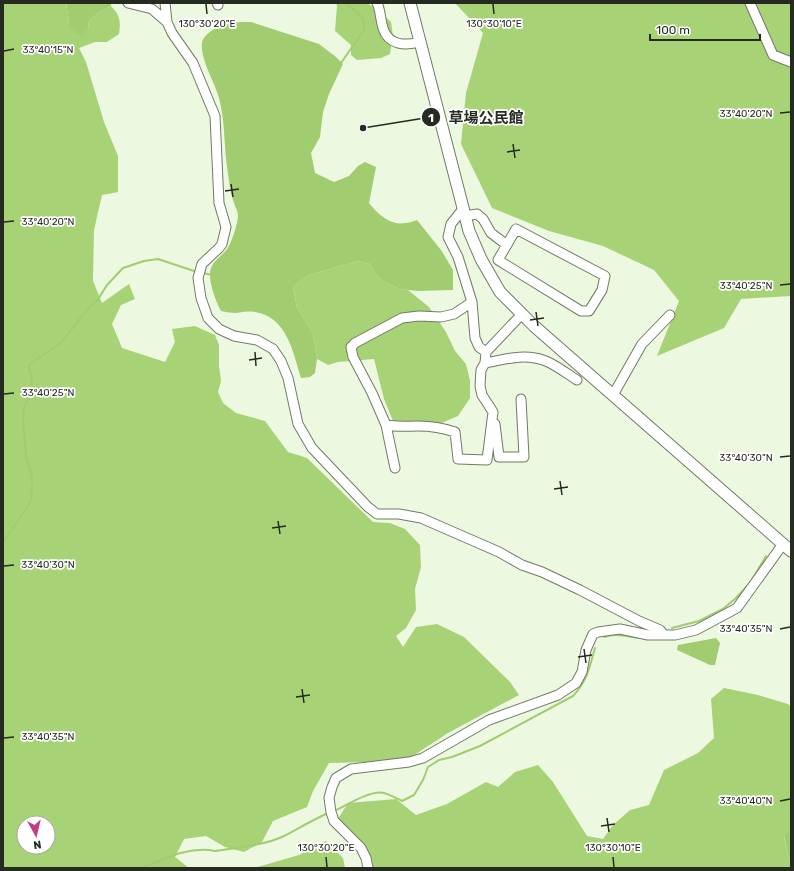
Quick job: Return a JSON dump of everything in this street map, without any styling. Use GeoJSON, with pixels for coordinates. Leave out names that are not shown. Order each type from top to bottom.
{"type":"FeatureCollection","features":[{"type":"Feature","properties":{"kind":"street"},"geometry":{"type":"LineString","coordinates":[[128,3],[152,9],[167,22]]}},
{"type":"Feature","properties":{"kind":"street"},"geometry":{"type":"LineString","coordinates":[[165,3],[167,22],[172,33],[193,63],[215,116],[219,202],[226,227],[222,244],[202,264],[198,278],[201,298],[208,318],[219,329],[234,336],[257,340],[273,349],[281,361],[288,378],[298,424],[312,448],[368,508],[377,514],[399,514],[421,518],[499,552],[522,565],[542,572],[580,590],[639,621],[660,630],[664,635]]}},
{"type":"Feature","properties":{"kind":"street"},"geometry":{"type":"LineString","coordinates":[[377,3],[380,9],[383,30],[390,39],[400,44],[420,42]]}},
{"type":"Feature","properties":{"kind":"street"},"geometry":{"type":"LineString","coordinates":[[368,868],[366,858],[361,848],[334,820],[331,812],[329,798],[336,778],[351,769],[409,762],[423,758],[489,720],[558,695],[576,683],[582,672],[586,650],[593,634],[620,629],[648,635],[675,635],[696,630],[737,608],[787,548],[534,326],[500,292],[480,259],[469,231],[410,3]]}},
{"type":"Feature","properties":{"kind":"street"},"geometry":{"type":"LineString","coordinates":[[750,3],[773,55],[791,62]]}},
{"type":"Feature","properties":{"kind":"street"},"geometry":{"type":"LineString","coordinates":[[486,352],[480,347],[475,338],[472,302],[458,257],[448,237],[451,224],[464,213],[477,214],[483,219],[491,233],[507,245]]}},
{"type":"Feature","properties":{"kind":"street"},"geometry":{"type":"LineString","coordinates":[[516,228],[605,276],[602,290],[589,311],[581,311],[498,260],[507,245],[516,228]]}},
{"type":"Feature","properties":{"kind":"street"},"geometry":{"type":"LineString","coordinates":[[395,468],[386,425],[372,393],[353,357],[351,347],[354,342],[402,318],[418,316],[441,317],[454,314],[472,302]]}},
{"type":"Feature","properties":{"kind":"street"},"geometry":{"type":"LineString","coordinates":[[520,399],[524,457],[499,457],[493,412],[482,395],[480,386],[481,370],[486,352],[522,314]]}},
{"type":"Feature","properties":{"kind":"street"},"geometry":{"type":"LineString","coordinates":[[613,394],[642,344],[670,315]]}},
{"type":"Feature","properties":{"kind":"street"},"geometry":{"type":"LineString","coordinates":[[484,363],[524,357],[536,358],[548,362],[577,380]]}},
{"type":"Feature","properties":{"kind":"street"},"geometry":{"type":"LineString","coordinates":[[386,425],[398,427],[419,426],[441,428],[455,432],[458,459],[487,460],[493,412]]}},
{"type":"Feature","properties":{"kind":"shaded area"},"geometry":{"type":"Polygon","coordinates":[[[3,3],[66,3],[69,22],[88,29],[89,21],[98,13],[111,6],[119,19],[119,34],[107,42],[95,42],[79,48],[86,62],[104,122],[118,156],[118,192],[102,195],[94,230],[93,281],[102,303],[129,284],[135,299],[121,305],[112,324],[122,348],[165,362],[175,342],[172,329],[195,326],[215,335],[219,345],[221,381],[218,392],[223,403],[236,413],[265,421],[288,452],[307,458],[373,522],[390,523],[405,529],[420,545],[421,567],[415,589],[416,610],[406,628],[396,636],[403,647],[416,627],[437,624],[464,637],[510,682],[519,695],[448,733],[405,761],[329,763],[313,791],[307,807],[273,821],[262,842],[244,852],[225,847],[206,836],[184,839],[175,857],[189,868],[3,868],[3,3]]]}},
{"type":"Feature","properties":{"kind":"shaded area"},"geometry":{"type":"Polygon","coordinates":[[[66,3],[111,3],[111,6],[98,13],[89,21],[88,29],[81,36],[70,28],[66,3]]]}},
{"type":"Feature","properties":{"kind":"shaded area"},"geometry":{"type":"Polygon","coordinates":[[[336,3],[367,3],[378,10],[391,22],[393,36],[390,54],[381,58],[357,60],[351,55],[351,45],[335,31],[336,3]]]}},
{"type":"Feature","properties":{"kind":"shaded area"},"geometry":{"type":"Polygon","coordinates":[[[455,3],[791,3],[791,296],[741,299],[724,328],[657,356],[679,301],[654,270],[603,246],[549,231],[492,208],[461,144],[466,93],[483,33],[455,3]]]}},
{"type":"Feature","properties":{"kind":"shaded area"},"geometry":{"type":"Polygon","coordinates":[[[251,22],[319,44],[343,64],[329,94],[323,112],[320,137],[311,153],[315,173],[334,182],[349,176],[358,166],[365,162],[376,167],[369,203],[380,215],[394,223],[406,223],[417,220],[441,250],[453,270],[453,290],[418,291],[399,289],[378,278],[370,264],[358,261],[309,275],[293,287],[297,307],[313,334],[317,359],[315,373],[310,377],[301,378],[287,337],[282,328],[275,321],[266,315],[255,312],[234,313],[221,311],[210,278],[211,268],[229,246],[233,237],[238,212],[233,199],[227,167],[221,107],[217,92],[203,56],[202,43],[207,34],[221,25],[251,22]]]}},
{"type":"Feature","properties":{"kind":"shaded area"},"geometry":{"type":"Polygon","coordinates":[[[358,261],[370,264],[378,278],[399,289],[408,290],[429,307],[446,332],[455,351],[466,364],[470,381],[470,398],[458,416],[439,424],[393,421],[384,399],[374,359],[338,362],[328,365],[317,359],[313,334],[297,307],[293,287],[309,275],[358,261]]]}},
{"type":"Feature","properties":{"kind":"shaded area"},"geometry":{"type":"Polygon","coordinates":[[[716,638],[720,643],[715,665],[710,665],[677,650],[678,645],[716,638]]]}},
{"type":"Feature","properties":{"kind":"shaded area"},"geometry":{"type":"Polygon","coordinates":[[[724,688],[758,695],[788,704],[791,707],[791,830],[784,837],[791,868],[364,868],[364,856],[336,822],[348,803],[396,799],[416,815],[447,804],[486,782],[498,787],[515,772],[538,765],[553,782],[587,836],[603,839],[613,825],[630,810],[649,805],[664,770],[698,753],[714,738],[711,699],[724,688]]]}},
{"type":"Feature","properties":{"kind":"shaded area"},"geometry":{"type":"Polygon","coordinates":[[[791,830],[791,868],[784,836],[791,830]]]}},
{"type":"Feature","properties":{"kind":"shaded area"},"geometry":{"type":"Polygon","coordinates":[[[326,841],[343,858],[345,868],[254,868],[299,855],[326,841]]]}},
{"type":"Feature","properties":{"kind":"waterway"},"geometry":{"type":"LineString","coordinates":[[341,63],[364,30],[364,21],[362,17],[345,3]]}},
{"type":"Feature","properties":{"kind":"waterway"},"geometry":{"type":"LineString","coordinates":[[3,542],[30,503],[32,491],[32,476],[26,456],[23,420],[24,408],[31,392],[32,379],[29,368],[30,364],[62,342],[89,307],[97,301],[107,285],[123,268],[144,261],[158,259],[197,272]]}},
{"type":"Feature","properties":{"kind":"waterway"},"geometry":{"type":"LineString","coordinates":[[203,273],[212,275]]}},
{"type":"Feature","properties":{"kind":"waterway"},"geometry":{"type":"LineString","coordinates":[[672,628],[699,621],[723,609],[750,583],[766,556]]}},
{"type":"Feature","properties":{"kind":"waterway"},"geometry":{"type":"LineString","coordinates":[[604,637],[619,635],[644,638]]}},
{"type":"Feature","properties":{"kind":"waterway"},"geometry":{"type":"LineString","coordinates":[[334,811],[365,796],[378,793],[384,793],[402,801],[414,795],[423,780],[428,767],[439,760],[452,757],[480,746],[573,696],[585,679],[595,648]]}},
{"type":"Feature","properties":{"kind":"waterway"},"geometry":{"type":"LineString","coordinates":[[142,868],[170,856],[185,852],[200,850],[215,851],[268,842],[284,836],[328,813]]}},
{"type":"Feature","properties":{"kind":"place","name":"草場公民館"},"geometry":{"type":"Point","coordinates":[363,128]}}]}
